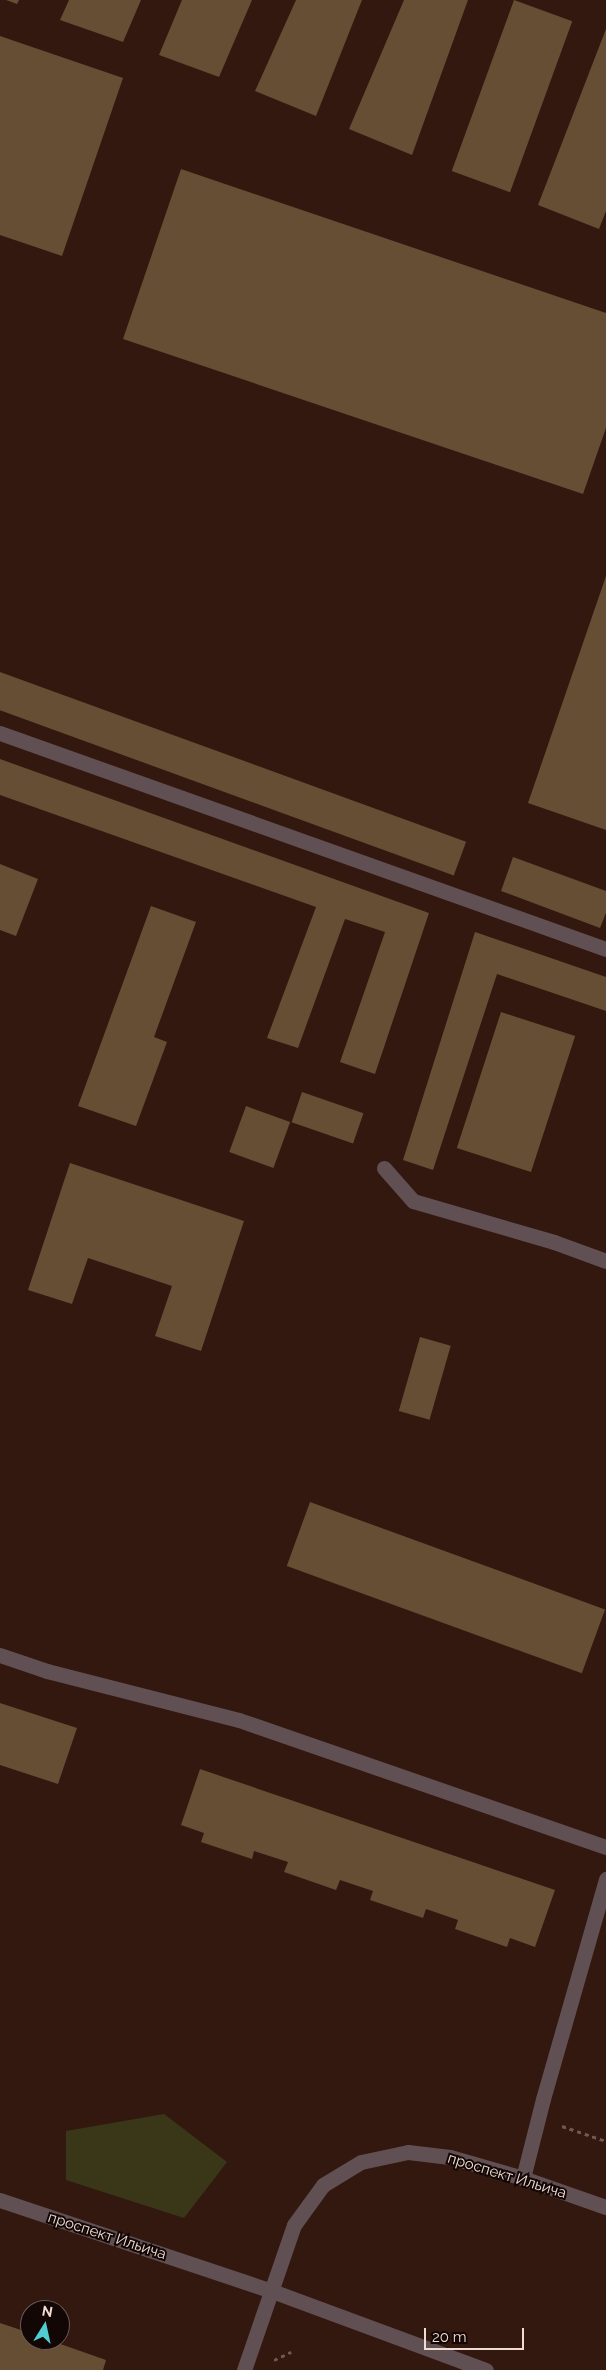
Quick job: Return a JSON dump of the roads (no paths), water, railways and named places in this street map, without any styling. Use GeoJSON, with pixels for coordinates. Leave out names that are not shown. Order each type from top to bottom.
{"type":"FeatureCollection","features":[{"type":"Feature","properties":{"kind":"street"},"geometry":{"type":"LineString","coordinates":[[0,734],[606,949]]}},
{"type":"Feature","properties":{"kind":"street"},"geometry":{"type":"LineString","coordinates":[[384,1168],[413,1200],[554,1242],[606,1261]]}},
{"type":"Feature","properties":{"kind":"street"},"geometry":{"type":"LineString","coordinates":[[0,1654],[47,1671],[239,1720],[606,1847]]}},
{"type":"Feature","properties":{"kind":"street"},"geometry":{"type":"LineString","coordinates":[[523,2178],[538,2118],[606,1879]]}},
{"type":"Feature","properties":{"kind":"street","name":"проспект Ильича"},"geometry":{"type":"LineString","coordinates":[[272,2291],[294,2225],[323,2185],[361,2162],[408,2152],[450,2157],[523,2178],[606,2207]]}},
{"type":"Feature","properties":{"kind":"street","name":"проспект Ильича"},"geometry":{"type":"LineString","coordinates":[[0,2200],[272,2291],[486,2370]]}},
{"type":"Feature","properties":{"kind":"street"},"geometry":{"type":"LineString","coordinates":[[244,2370],[272,2291]]}}]}
